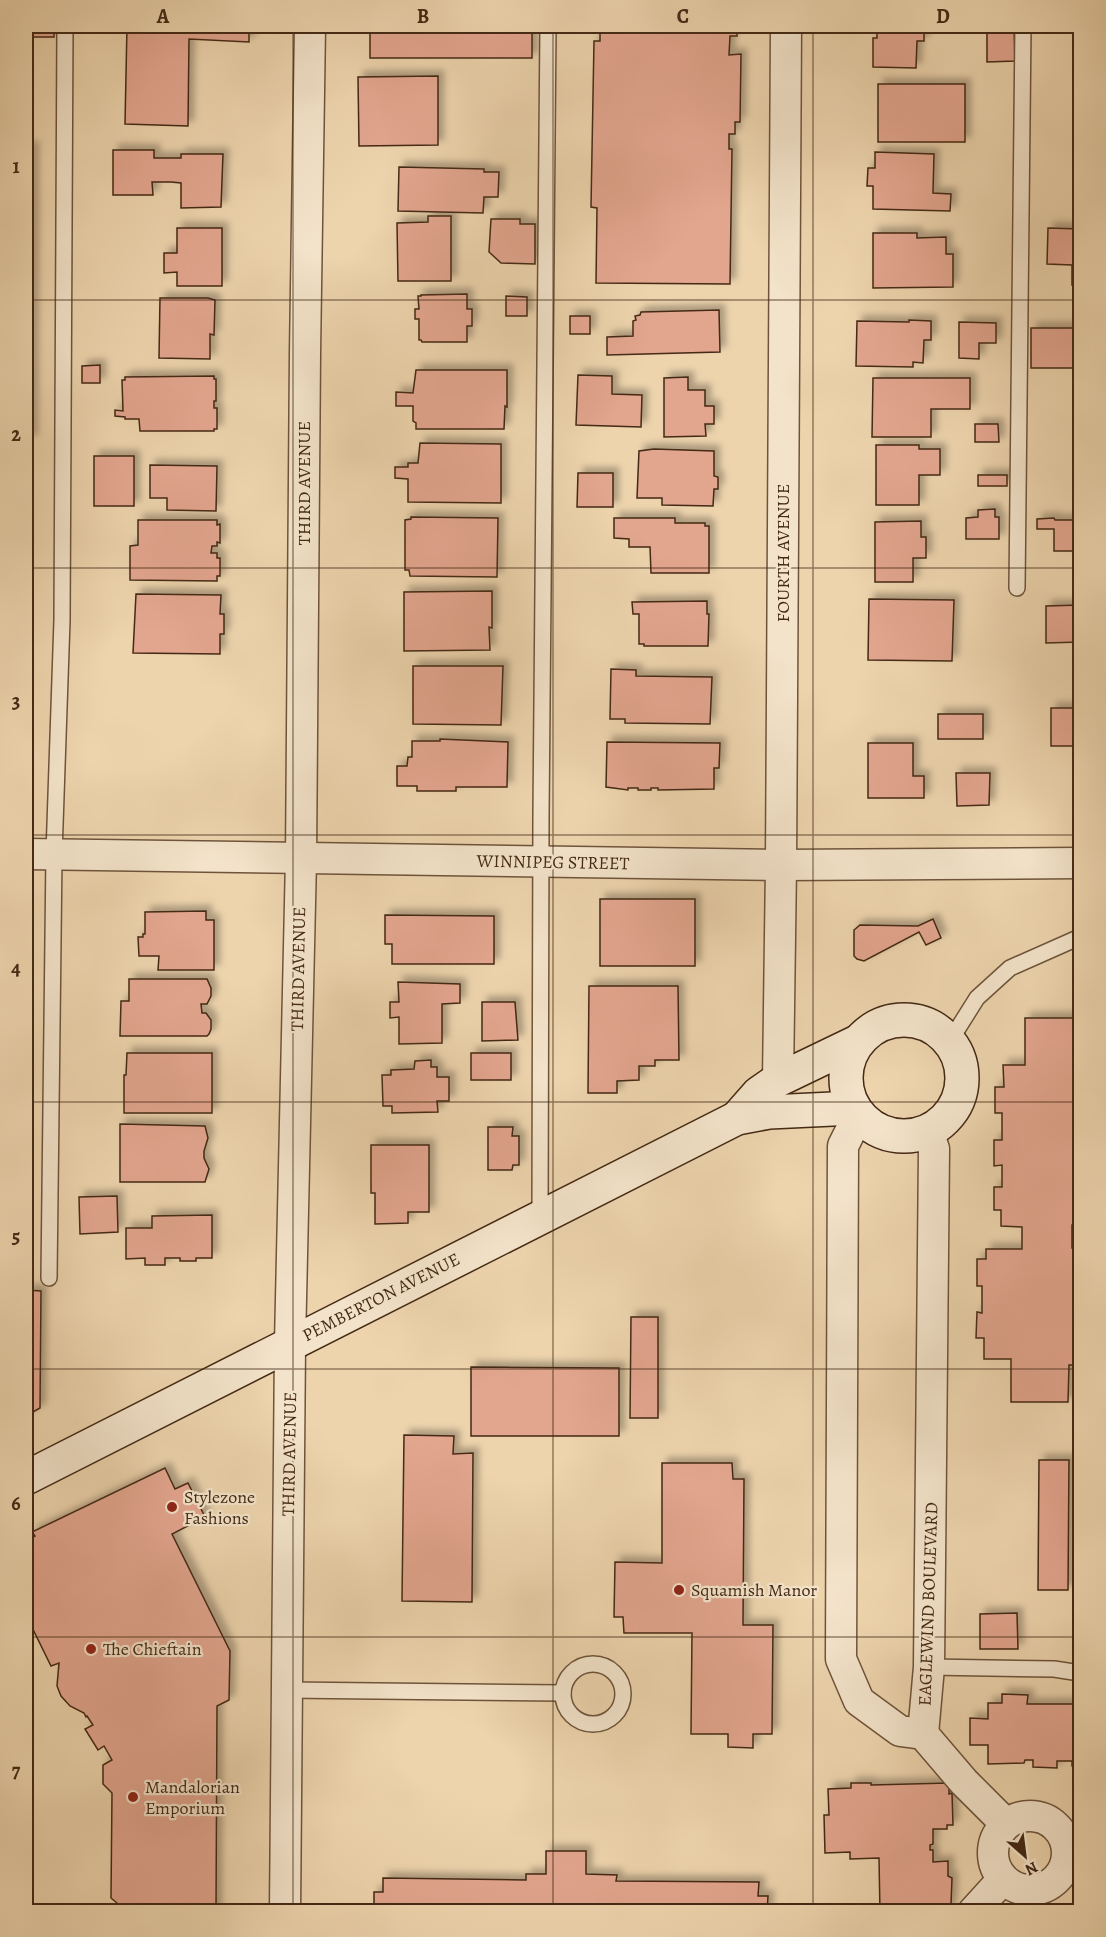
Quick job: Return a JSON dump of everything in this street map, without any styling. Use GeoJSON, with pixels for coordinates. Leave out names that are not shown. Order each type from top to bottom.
{"type":"FeatureCollection","features":[{"type":"Feature","properties":{"kind":"street","name":"THIRD AVENUE"},"geometry":{"type":"LineString","coordinates":[[285,1911],[290,1343],[301,859],[310,26]]}},
{"type":"Feature","properties":{"kind":"street","name":"FOURTH AVENUE"},"geometry":{"type":"LineString","coordinates":[[778,1080],[782,865],[786,26]]}},
{"type":"Feature","properties":{"kind":"street","name":"WINNIPEG STREET"},"geometry":{"type":"LineString","coordinates":[[40,854],[782,865],[1080,863]]}},
{"type":"Feature","properties":{"kind":"street"},"geometry":{"type":"LineString","coordinates":[[904,1019],[922,1022],[937,1029],[950,1041],[959,1056],[963,1072],[962,1090],[955,1106],[944,1121],[928,1131],[910,1136],[891,1135],[873,1127],[857,1111],[848,1091],[846,1073],[850,1056],[859,1041],[872,1029],[887,1022],[904,1019]]}},
{"type":"Feature","properties":{"kind":"street","name":"PEMBERTON AVENUE"},"geometry":{"type":"LineString","coordinates":[[737,1118],[759,1093],[778,1080],[859,1041]]}},
{"type":"Feature","properties":{"kind":"street","name":"PEMBERTON AVENUE"},"geometry":{"type":"LineString","coordinates":[[26,1478],[737,1118],[769,1112],[857,1111]]}},
{"type":"Feature","properties":{"kind":"street"},"geometry":{"type":"LineString","coordinates":[[857,1111],[843,1146],[841,1659],[859,1701],[900,1731],[923,1734],[964,1782],[1006,1824]]}},
{"type":"Feature","properties":{"kind":"street","name":"EAGLEWIND BOULEVARD"},"geometry":{"type":"LineString","coordinates":[[923,1734],[929,1667],[934,1149],[928,1131]]}},
{"type":"Feature","properties":{"kind":"street"},"geometry":{"type":"LineString","coordinates":[[1034,1816],[1049,1821],[1073,1842],[1058,1878],[1048,1886],[1036,1890],[1024,1890],[1013,1886],[1003,1879],[995,1866],[993,1851],[997,1836],[1006,1824],[1020,1817],[1034,1816]]}},
{"type":"Feature","properties":{"kind":"street"},"geometry":{"type":"LineString","coordinates":[[973,1911],[1003,1879]]}},
{"type":"Feature","properties":{"kind":"lane"},"geometry":{"type":"LineString","coordinates":[[49,1278],[40,854],[62,620],[65,26]]}},
{"type":"Feature","properties":{"kind":"lane"},"geometry":{"type":"LineString","coordinates":[[540,1217],[548,26]]}},
{"type":"Feature","properties":{"kind":"lane"},"geometry":{"type":"LineString","coordinates":[[1017,588],[1023,26]]}},
{"type":"Feature","properties":{"kind":"lane"},"geometry":{"type":"LineString","coordinates":[[950,1041],[977,998],[1010,968],[1080,936]]}},
{"type":"Feature","properties":{"kind":"lane"},"geometry":{"type":"LineString","coordinates":[[589,1664],[600,1665],[609,1669],[622,1684],[622,1705],[610,1719],[592,1725],[574,1718],[564,1703],[563,1693],[565,1683],[579,1667],[589,1664]]}},
{"type":"Feature","properties":{"kind":"lane"},"geometry":{"type":"LineString","coordinates":[[929,1667],[1054,1669],[1080,1672]]}},
{"type":"Feature","properties":{"kind":"lane"},"geometry":{"type":"LineString","coordinates":[[287,1690],[563,1693]]}},
{"type":"Feature","properties":{"kind":"building"},"geometry":{"type":"Polygon","coordinates":[[[26,26],[54,26],[54,37],[26,37],[26,26]]]}},
{"type":"Feature","properties":{"kind":"building"},"geometry":{"type":"Polygon","coordinates":[[[127,26],[249,26],[249,42],[189,39],[188,126],[125,124],[127,26]]]}},
{"type":"Feature","properties":{"kind":"building"},"geometry":{"type":"Polygon","coordinates":[[[370,26],[532,26],[532,58],[370,58],[370,26]]]}},
{"type":"Feature","properties":{"kind":"building"},"geometry":{"type":"Polygon","coordinates":[[[600,26],[737,26],[737,36],[730,36],[729,55],[741,54],[740,122],[735,122],[735,134],[729,134],[729,149],[732,149],[730,284],[596,283],[597,208],[591,207],[594,41],[600,41],[600,26]]]}},
{"type":"Feature","properties":{"kind":"building"},"geometry":{"type":"Polygon","coordinates":[[[877,26],[937,26],[937,31],[924,31],[924,41],[917,41],[916,68],[873,67],[873,38],[877,38],[877,26]]]}},
{"type":"Feature","properties":{"kind":"building"},"geometry":{"type":"Polygon","coordinates":[[[987,26],[1014,26],[1015,61],[987,62],[987,26]]]}},
{"type":"Feature","properties":{"kind":"building"},"geometry":{"type":"Polygon","coordinates":[[[1074,26],[1080,26],[1080,69],[1073,69],[1074,26]]]}},
{"type":"Feature","properties":{"kind":"building"},"geometry":{"type":"Polygon","coordinates":[[[438,76],[438,145],[359,146],[358,77],[438,76]]]}},
{"type":"Feature","properties":{"kind":"building"},"geometry":{"type":"Polygon","coordinates":[[[878,84],[965,84],[965,142],[878,142],[878,84]]]}},
{"type":"Feature","properties":{"kind":"building"},"geometry":{"type":"Polygon","coordinates":[[[1076,84],[1080,84],[1080,139],[1076,139],[1076,84]]]}},
{"type":"Feature","properties":{"kind":"building"},"geometry":{"type":"Polygon","coordinates":[[[26,147],[33,147],[32,440],[26,440],[26,147]]]}},
{"type":"Feature","properties":{"kind":"building"},"geometry":{"type":"Polygon","coordinates":[[[113,150],[154,150],[154,158],[181,158],[181,154],[223,154],[221,207],[181,208],[181,183],[152,182],[153,195],[113,195],[113,150]]]}},
{"type":"Feature","properties":{"kind":"building"},"geometry":{"type":"Polygon","coordinates":[[[875,152],[934,154],[933,193],[951,194],[950,211],[873,209],[873,186],[867,186],[868,168],[875,168],[875,152]]]}},
{"type":"Feature","properties":{"kind":"building"},"geometry":{"type":"Polygon","coordinates":[[[399,167],[484,169],[484,172],[499,172],[498,197],[484,197],[483,213],[398,211],[399,167]]]}},
{"type":"Feature","properties":{"kind":"building"},"geometry":{"type":"Polygon","coordinates":[[[428,216],[451,216],[451,281],[398,281],[397,223],[428,222],[428,216]]]}},
{"type":"Feature","properties":{"kind":"building"},"geometry":{"type":"Polygon","coordinates":[[[491,219],[520,219],[520,224],[535,224],[535,264],[501,263],[489,252],[491,219]]]}},
{"type":"Feature","properties":{"kind":"building"},"geometry":{"type":"Polygon","coordinates":[[[177,228],[222,228],[222,286],[177,286],[177,272],[164,273],[164,253],[177,253],[177,228]]]}},
{"type":"Feature","properties":{"kind":"building"},"geometry":{"type":"Polygon","coordinates":[[[1048,228],[1080,229],[1080,286],[1072,285],[1072,265],[1047,264],[1048,228]]]}},
{"type":"Feature","properties":{"kind":"building"},"geometry":{"type":"Polygon","coordinates":[[[873,233],[917,233],[917,238],[946,237],[946,254],[953,254],[953,287],[873,288],[873,233]]]}},
{"type":"Feature","properties":{"kind":"building"},"geometry":{"type":"Polygon","coordinates":[[[467,294],[467,309],[472,309],[472,326],[467,326],[467,342],[422,342],[419,340],[419,319],[415,319],[415,309],[419,309],[418,296],[467,294]]]}},
{"type":"Feature","properties":{"kind":"building"},"geometry":{"type":"Polygon","coordinates":[[[506,296],[527,297],[527,316],[506,316],[506,296]]]}},
{"type":"Feature","properties":{"kind":"building"},"geometry":{"type":"Polygon","coordinates":[[[160,298],[215,300],[214,335],[210,334],[210,359],[159,358],[160,298]]]}},
{"type":"Feature","properties":{"kind":"building"},"geometry":{"type":"Polygon","coordinates":[[[719,310],[720,352],[607,355],[607,337],[633,336],[633,321],[636,320],[635,316],[640,315],[641,312],[719,310]]]}},
{"type":"Feature","properties":{"kind":"building"},"geometry":{"type":"Polygon","coordinates":[[[570,316],[590,316],[590,334],[570,334],[570,316]]]}},
{"type":"Feature","properties":{"kind":"building"},"geometry":{"type":"Polygon","coordinates":[[[909,320],[931,321],[931,340],[924,340],[923,363],[913,362],[913,367],[856,366],[857,321],[909,322],[909,320]]]}},
{"type":"Feature","properties":{"kind":"building"},"geometry":{"type":"Polygon","coordinates":[[[959,322],[996,323],[996,343],[979,343],[979,359],[959,358],[959,322]]]}},
{"type":"Feature","properties":{"kind":"building"},"geometry":{"type":"Polygon","coordinates":[[[1031,328],[1080,328],[1080,368],[1031,368],[1031,328]]]}},
{"type":"Feature","properties":{"kind":"building"},"geometry":{"type":"Polygon","coordinates":[[[100,365],[100,383],[82,383],[82,366],[100,365]]]}},
{"type":"Feature","properties":{"kind":"building"},"geometry":{"type":"Polygon","coordinates":[[[416,370],[507,370],[507,407],[505,406],[504,429],[416,429],[416,423],[413,421],[413,406],[396,406],[396,392],[413,393],[416,370]]]}},
{"type":"Feature","properties":{"kind":"building"},"geometry":{"type":"Polygon","coordinates":[[[578,375],[612,376],[612,394],[642,395],[641,427],[576,425],[578,375]]]}},
{"type":"Feature","properties":{"kind":"building"},"geometry":{"type":"Polygon","coordinates":[[[214,376],[216,379],[214,408],[217,408],[217,429],[214,431],[140,431],[139,419],[115,416],[115,410],[123,411],[122,380],[125,380],[125,377],[214,376]]]}},
{"type":"Feature","properties":{"kind":"building"},"geometry":{"type":"Polygon","coordinates":[[[688,377],[688,390],[705,390],[705,406],[714,406],[714,424],[705,424],[706,436],[664,437],[664,378],[688,377]]]}},
{"type":"Feature","properties":{"kind":"building"},"geometry":{"type":"Polygon","coordinates":[[[873,378],[970,378],[970,409],[931,409],[931,437],[872,437],[873,378]]]}},
{"type":"Feature","properties":{"kind":"building"},"geometry":{"type":"Polygon","coordinates":[[[975,424],[998,424],[999,442],[975,442],[975,424]]]}},
{"type":"Feature","properties":{"kind":"building"},"geometry":{"type":"Polygon","coordinates":[[[420,443],[501,444],[501,503],[408,502],[408,479],[395,478],[395,467],[408,467],[408,463],[418,463],[420,443]]]}},
{"type":"Feature","properties":{"kind":"building"},"geometry":{"type":"Polygon","coordinates":[[[876,445],[919,445],[919,449],[940,449],[940,475],[919,475],[919,505],[876,505],[876,445]]]}},
{"type":"Feature","properties":{"kind":"building"},"geometry":{"type":"Polygon","coordinates":[[[654,449],[714,451],[714,476],[718,477],[718,489],[714,489],[713,506],[662,505],[662,498],[637,498],[639,451],[654,449]]]}},
{"type":"Feature","properties":{"kind":"building"},"geometry":{"type":"Polygon","coordinates":[[[94,456],[134,456],[134,506],[94,506],[94,456]]]}},
{"type":"Feature","properties":{"kind":"building"},"geometry":{"type":"Polygon","coordinates":[[[150,465],[217,466],[216,511],[167,510],[167,498],[150,498],[150,465]]]}},
{"type":"Feature","properties":{"kind":"building"},"geometry":{"type":"Polygon","coordinates":[[[578,473],[613,473],[613,507],[577,507],[578,473]]]}},
{"type":"Feature","properties":{"kind":"building"},"geometry":{"type":"Polygon","coordinates":[[[978,475],[1007,475],[1007,486],[978,486],[978,475]]]}},
{"type":"Feature","properties":{"kind":"building"},"geometry":{"type":"Polygon","coordinates":[[[995,509],[995,517],[999,517],[999,539],[966,539],[966,518],[978,517],[978,510],[995,509]]]}},
{"type":"Feature","properties":{"kind":"building"},"geometry":{"type":"Polygon","coordinates":[[[411,517],[498,518],[497,577],[410,576],[409,570],[405,570],[405,520],[411,517]]]}},
{"type":"Feature","properties":{"kind":"building"},"geometry":{"type":"Polygon","coordinates":[[[614,518],[675,518],[675,523],[705,523],[705,526],[709,526],[709,573],[651,573],[650,547],[629,547],[629,539],[614,538],[614,518]]]}},
{"type":"Feature","properties":{"kind":"building"},"geometry":{"type":"Polygon","coordinates":[[[1054,518],[1055,520],[1080,520],[1080,551],[1054,551],[1054,529],[1037,529],[1037,519],[1054,518]]]}},
{"type":"Feature","properties":{"kind":"building"},"geometry":{"type":"Polygon","coordinates":[[[138,520],[217,520],[217,525],[220,524],[220,543],[217,542],[217,546],[212,546],[211,553],[217,553],[217,558],[220,558],[220,576],[217,576],[217,581],[130,580],[130,546],[138,545],[138,520]]]}},
{"type":"Feature","properties":{"kind":"building"},"geometry":{"type":"Polygon","coordinates":[[[921,521],[921,537],[926,537],[926,558],[913,558],[913,582],[875,582],[875,522],[921,521]]]}},
{"type":"Feature","properties":{"kind":"building"},"geometry":{"type":"Polygon","coordinates":[[[492,591],[490,650],[404,651],[404,592],[492,591]]]}},
{"type":"Feature","properties":{"kind":"building"},"geometry":{"type":"Polygon","coordinates":[[[136,594],[221,595],[220,614],[224,614],[224,634],[220,634],[220,654],[133,653],[136,594]]]}},
{"type":"Feature","properties":{"kind":"building"},"geometry":{"type":"Polygon","coordinates":[[[869,599],[954,600],[952,661],[868,660],[869,599]]]}},
{"type":"Feature","properties":{"kind":"building"},"geometry":{"type":"Polygon","coordinates":[[[707,601],[708,646],[644,646],[644,644],[639,644],[639,614],[633,614],[632,602],[707,601]]]}},
{"type":"Feature","properties":{"kind":"building"},"geometry":{"type":"Polygon","coordinates":[[[1080,605],[1080,642],[1046,643],[1046,606],[1080,605]]]}},
{"type":"Feature","properties":{"kind":"building"},"geometry":{"type":"Polygon","coordinates":[[[413,666],[503,666],[501,725],[413,724],[413,666]]]}},
{"type":"Feature","properties":{"kind":"building"},"geometry":{"type":"Polygon","coordinates":[[[611,669],[636,670],[636,676],[712,677],[710,724],[625,723],[625,719],[610,719],[611,669]]]}},
{"type":"Feature","properties":{"kind":"building"},"geometry":{"type":"Polygon","coordinates":[[[1051,708],[1080,708],[1080,746],[1051,746],[1051,708]]]}},
{"type":"Feature","properties":{"kind":"building"},"geometry":{"type":"Polygon","coordinates":[[[938,714],[983,714],[983,739],[938,739],[938,714]]]}},
{"type":"Feature","properties":{"kind":"building"},"geometry":{"type":"Polygon","coordinates":[[[440,739],[508,742],[507,787],[456,787],[456,791],[417,791],[417,786],[397,786],[397,766],[407,766],[408,757],[412,757],[412,741],[440,741],[440,739]]]}},
{"type":"Feature","properties":{"kind":"building"},"geometry":{"type":"Polygon","coordinates":[[[607,742],[720,743],[719,768],[714,768],[714,789],[658,790],[658,788],[651,788],[651,790],[638,790],[638,788],[628,788],[628,790],[606,787],[607,742]]]}},
{"type":"Feature","properties":{"kind":"building"},"geometry":{"type":"Polygon","coordinates":[[[868,743],[913,743],[913,776],[924,776],[924,798],[868,798],[868,743]]]}},
{"type":"Feature","properties":{"kind":"building"},"geometry":{"type":"Polygon","coordinates":[[[956,773],[990,773],[989,805],[957,806],[956,773]]]}},
{"type":"Feature","properties":{"kind":"building"},"geometry":{"type":"Polygon","coordinates":[[[600,899],[695,899],[695,966],[600,966],[600,899]]]}},
{"type":"Feature","properties":{"kind":"building"},"geometry":{"type":"Polygon","coordinates":[[[206,911],[206,920],[214,920],[214,970],[158,970],[159,956],[139,956],[138,937],[143,937],[145,934],[145,912],[206,911]]]}},
{"type":"Feature","properties":{"kind":"building"},"geometry":{"type":"Polygon","coordinates":[[[385,915],[494,916],[494,964],[392,964],[392,944],[385,944],[385,915]]]}},
{"type":"Feature","properties":{"kind":"building"},"geometry":{"type":"Polygon","coordinates":[[[933,919],[941,938],[926,945],[919,932],[864,961],[854,956],[854,930],[860,925],[918,926],[933,919]]]}},
{"type":"Feature","properties":{"kind":"building"},"geometry":{"type":"Polygon","coordinates":[[[129,979],[207,979],[211,988],[211,996],[207,1004],[201,1004],[202,1013],[206,1013],[211,1020],[209,1034],[207,1036],[120,1036],[121,1001],[129,1001],[129,979]]]}},
{"type":"Feature","properties":{"kind":"building"},"geometry":{"type":"Polygon","coordinates":[[[398,982],[460,984],[460,1003],[442,1004],[442,1043],[399,1044],[399,1017],[390,1018],[390,1002],[399,1002],[398,982]]]}},
{"type":"Feature","properties":{"kind":"building"},"geometry":{"type":"Polygon","coordinates":[[[589,986],[678,986],[679,1060],[655,1060],[655,1066],[639,1066],[639,1080],[617,1081],[617,1093],[588,1093],[589,986]]]}},
{"type":"Feature","properties":{"kind":"building"},"geometry":{"type":"Polygon","coordinates":[[[482,1002],[515,1002],[518,1040],[482,1041],[482,1002]]]}},
{"type":"Feature","properties":{"kind":"building"},"geometry":{"type":"Polygon","coordinates":[[[1025,1018],[1080,1018],[1080,1225],[1072,1225],[1072,1248],[1080,1248],[1080,1365],[1069,1365],[1068,1402],[1011,1402],[1011,1359],[984,1359],[984,1338],[976,1338],[977,1312],[982,1313],[982,1286],[977,1286],[977,1259],[986,1259],[986,1249],[1022,1249],[1022,1227],[1001,1226],[1001,1210],[994,1210],[994,1187],[1002,1187],[1002,1165],[994,1166],[994,1140],[1002,1140],[1002,1113],[995,1113],[995,1087],[1004,1087],[1003,1065],[1025,1065],[1025,1018]]]}},
{"type":"Feature","properties":{"kind":"building"},"geometry":{"type":"Polygon","coordinates":[[[127,1053],[212,1053],[212,1113],[124,1113],[124,1075],[126,1075],[127,1053]]]}},
{"type":"Feature","properties":{"kind":"building"},"geometry":{"type":"Polygon","coordinates":[[[471,1053],[511,1053],[511,1080],[471,1080],[471,1053]]]}},
{"type":"Feature","properties":{"kind":"building"},"geometry":{"type":"Polygon","coordinates":[[[431,1060],[431,1067],[437,1067],[437,1077],[449,1077],[449,1101],[437,1101],[438,1112],[392,1113],[392,1106],[383,1106],[382,1075],[391,1075],[391,1070],[414,1069],[415,1061],[431,1060]]]}},
{"type":"Feature","properties":{"kind":"building"},"geometry":{"type":"Polygon","coordinates":[[[120,1124],[205,1126],[208,1138],[204,1158],[209,1169],[205,1182],[120,1182],[120,1124]]]}},
{"type":"Feature","properties":{"kind":"building"},"geometry":{"type":"Polygon","coordinates":[[[488,1127],[513,1127],[512,1136],[519,1136],[519,1165],[513,1165],[512,1170],[488,1170],[488,1127]]]}},
{"type":"Feature","properties":{"kind":"building"},"geometry":{"type":"Polygon","coordinates":[[[371,1145],[429,1145],[429,1212],[408,1212],[408,1223],[375,1224],[375,1193],[371,1193],[371,1145]]]}},
{"type":"Feature","properties":{"kind":"building"},"geometry":{"type":"Polygon","coordinates":[[[117,1196],[118,1232],[80,1234],[79,1197],[117,1196]]]}},
{"type":"Feature","properties":{"kind":"building"},"geometry":{"type":"Polygon","coordinates":[[[212,1215],[212,1258],[180,1261],[180,1258],[165,1258],[165,1265],[145,1265],[145,1258],[126,1259],[126,1228],[152,1228],[152,1216],[212,1215]]]}},
{"type":"Feature","properties":{"kind":"building"},"geometry":{"type":"Polygon","coordinates":[[[26,1290],[41,1291],[40,1408],[26,1416],[26,1290]]]}},
{"type":"Feature","properties":{"kind":"building"},"geometry":{"type":"Polygon","coordinates":[[[631,1317],[658,1317],[658,1418],[630,1418],[631,1317]]]}},
{"type":"Feature","properties":{"kind":"building"},"geometry":{"type":"Polygon","coordinates":[[[471,1367],[619,1368],[619,1436],[471,1436],[471,1367]]]}},
{"type":"Feature","properties":{"kind":"building"},"geometry":{"type":"Polygon","coordinates":[[[404,1435],[454,1436],[453,1454],[473,1453],[472,1602],[402,1601],[404,1435]]]}},
{"type":"Feature","properties":{"kind":"building"},"geometry":{"type":"Polygon","coordinates":[[[1039,1460],[1069,1460],[1068,1590],[1038,1590],[1039,1460]]]}},
{"type":"Feature","properties":{"kind":"building","name":"Squamish Manor"},"geometry":{"type":"Polygon","coordinates":[[[662,1463],[732,1463],[733,1479],[744,1479],[743,1625],[773,1625],[772,1734],[753,1734],[753,1748],[728,1747],[728,1734],[691,1734],[692,1633],[624,1633],[623,1617],[614,1617],[615,1562],[662,1563],[662,1463]]]}},
{"type":"Feature","properties":{"kind":"building"},"geometry":{"type":"Polygon","coordinates":[[[165,1468],[175,1489],[188,1483],[205,1517],[172,1534],[230,1651],[229,1700],[217,1706],[216,1912],[117,1912],[117,1903],[111,1898],[112,1793],[103,1784],[103,1765],[112,1760],[104,1746],[98,1750],[85,1729],[93,1725],[87,1716],[70,1706],[61,1696],[57,1686],[59,1663],[51,1666],[26,1615],[26,1541],[35,1536],[32,1532],[165,1468]]]}},
{"type":"Feature","properties":{"kind":"building"},"geometry":{"type":"Polygon","coordinates":[[[1017,1613],[1018,1649],[980,1649],[980,1614],[1017,1613]]]}},
{"type":"Feature","properties":{"kind":"building"},"geometry":{"type":"Polygon","coordinates":[[[1002,1694],[1028,1695],[1027,1704],[1073,1704],[1073,1699],[1080,1699],[1080,1768],[1072,1766],[1072,1761],[1057,1761],[1057,1768],[1033,1767],[1033,1760],[1025,1760],[1024,1763],[988,1764],[988,1745],[970,1745],[970,1718],[988,1719],[988,1703],[1002,1703],[1002,1694]]]}},
{"type":"Feature","properties":{"kind":"building"},"geometry":{"type":"Polygon","coordinates":[[[851,1783],[871,1783],[871,1785],[949,1783],[949,1794],[952,1793],[953,1825],[947,1825],[947,1829],[933,1829],[933,1844],[930,1845],[930,1850],[933,1850],[933,1862],[948,1861],[948,1876],[952,1878],[949,1912],[880,1912],[879,1858],[850,1859],[850,1852],[825,1853],[824,1815],[829,1815],[828,1789],[851,1788],[851,1783]]]}},
{"type":"Feature","properties":{"kind":"building"},"geometry":{"type":"Polygon","coordinates":[[[546,1851],[586,1851],[586,1874],[617,1875],[616,1881],[759,1882],[758,1896],[768,1896],[767,1912],[374,1912],[374,1892],[383,1892],[383,1878],[526,1880],[526,1874],[546,1874],[546,1851]]]}},
{"type":"Feature","properties":{"kind":"place","name":"Stylezone Fashions"},"geometry":{"type":"Point","coordinates":[172,1507]}},
{"type":"Feature","properties":{"kind":"place","name":"Squamish Manor"},"geometry":{"type":"Point","coordinates":[679,1590]}},
{"type":"Feature","properties":{"kind":"place","name":"The Chieftain"},"geometry":{"type":"Point","coordinates":[91,1649]}},
{"type":"Feature","properties":{"kind":"place","name":"Mandalorian Emporium"},"geometry":{"type":"Point","coordinates":[133,1797]}}]}
